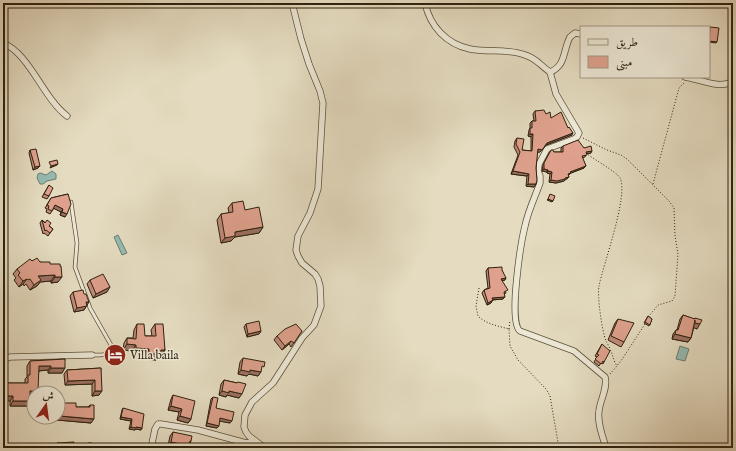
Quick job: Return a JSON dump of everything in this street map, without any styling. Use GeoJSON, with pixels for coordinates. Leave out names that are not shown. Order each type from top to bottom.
{"type":"FeatureCollection","features":[{"type":"Feature","properties":{"kind":"street"},"geometry":{"type":"LineString","coordinates":[[265,448],[249,436],[244,427],[245,415],[252,402],[266,390],[277,377],[302,338],[314,325],[321,306],[320,286],[318,279],[315,274],[302,263],[296,250],[298,236],[310,214],[318,189],[323,103],[301,39],[292,3]]}},
{"type":"Feature","properties":{"kind":"street"},"geometry":{"type":"LineString","coordinates":[[425,3],[427,13],[432,23],[440,33],[453,42],[470,49],[513,52],[524,54],[535,59],[550,72],[556,94],[578,130],[579,133],[574,139],[550,147],[539,164],[538,171],[540,183],[524,226],[517,266],[516,320],[520,331],[570,349],[605,377],[606,383],[598,416],[606,448]]}},
{"type":"Feature","properties":{"kind":"street"},"geometry":{"type":"LineString","coordinates":[[550,72],[556,70],[562,62],[570,37],[575,33],[580,34]]}},
{"type":"Feature","properties":{"kind":"street"},"geometry":{"type":"LineString","coordinates":[[3,43],[8,45],[26,63],[56,106],[67,116]]}},
{"type":"Feature","properties":{"kind":"street"},"geometry":{"type":"LineString","coordinates":[[691,78],[720,84],[727,84],[733,81]]}},
{"type":"Feature","properties":{"kind":"street"},"geometry":{"type":"LineString","coordinates":[[3,360],[10,357],[92,355]]}},
{"type":"Feature","properties":{"kind":"street"},"geometry":{"type":"LineString","coordinates":[[151,448],[155,429],[161,424],[198,430],[246,443],[255,441]]}},
{"type":"Feature","properties":{"kind":"lane"},"geometry":{"type":"LineString","coordinates":[[72,202],[77,243],[75,267],[90,308],[111,345],[109,351],[105,355],[92,355]]}},
{"type":"Feature","properties":{"kind":"path"},"geometry":{"type":"LineString","coordinates":[[652,185],[674,111],[679,88],[691,78]]}},
{"type":"Feature","properties":{"kind":"path"},"geometry":{"type":"LineString","coordinates":[[578,135],[601,148],[621,155],[627,159],[669,201],[674,208],[674,230],[678,254],[675,296],[672,301],[655,307],[617,366],[606,380]]}},
{"type":"Feature","properties":{"kind":"path"},"geometry":{"type":"LineString","coordinates":[[585,152],[614,171],[620,178],[622,189],[618,214],[598,288],[602,324],[606,341],[613,360],[617,366]]}},
{"type":"Feature","properties":{"kind":"path"},"geometry":{"type":"LineString","coordinates":[[479,288],[476,306],[478,316],[491,324],[509,329],[510,346],[518,360],[548,392],[552,405],[559,448]]}},
{"type":"Feature","properties":{"kind":"water"},"geometry":{"type":"Polygon","coordinates":[[[52,171],[56,174],[56,179],[40,184],[37,178],[38,174],[40,173],[46,175],[52,171]]]}},
{"type":"Feature","properties":{"kind":"water"},"geometry":{"type":"Polygon","coordinates":[[[118,235],[127,253],[122,255],[114,237],[118,235]]]}},
{"type":"Feature","properties":{"kind":"water"},"geometry":{"type":"Polygon","coordinates":[[[680,346],[689,349],[685,361],[676,359],[680,346]]]}},
{"type":"Feature","properties":{"kind":"building"},"geometry":{"type":"Polygon","coordinates":[[[710,27],[719,28],[717,42],[710,41],[710,27]]]}},
{"type":"Feature","properties":{"kind":"building"},"geometry":{"type":"Polygon","coordinates":[[[544,110],[546,114],[550,112],[551,118],[561,112],[568,128],[569,127],[573,133],[547,143],[542,150],[538,149],[536,184],[528,184],[529,174],[513,171],[520,152],[516,144],[517,138],[524,139],[522,150],[532,151],[533,134],[530,134],[530,128],[532,128],[532,121],[536,121],[535,111],[544,110]]]}},
{"type":"Feature","properties":{"kind":"building"},"geometry":{"type":"Polygon","coordinates":[[[578,140],[584,148],[591,146],[592,151],[586,152],[587,155],[582,156],[586,166],[570,172],[571,173],[568,174],[569,177],[565,179],[557,181],[551,180],[552,172],[544,169],[544,163],[551,150],[554,152],[563,152],[563,146],[578,140]]]}},
{"type":"Feature","properties":{"kind":"building"},"geometry":{"type":"Polygon","coordinates":[[[36,149],[40,166],[35,167],[30,150],[36,149]]]}},
{"type":"Feature","properties":{"kind":"building"},"geometry":{"type":"Polygon","coordinates":[[[57,160],[58,164],[51,166],[49,162],[57,160]]]}},
{"type":"Feature","properties":{"kind":"building"},"geometry":{"type":"Polygon","coordinates":[[[49,185],[53,188],[49,196],[44,194],[49,185]]]}},
{"type":"Feature","properties":{"kind":"building"},"geometry":{"type":"Polygon","coordinates":[[[68,194],[71,204],[67,214],[62,212],[63,209],[55,205],[52,211],[48,209],[49,206],[47,205],[51,198],[68,194]]]}},
{"type":"Feature","properties":{"kind":"building"},"geometry":{"type":"Polygon","coordinates":[[[550,194],[555,196],[553,201],[548,199],[550,194]]]}},
{"type":"Feature","properties":{"kind":"building"},"geometry":{"type":"Polygon","coordinates":[[[243,201],[245,210],[259,207],[263,227],[235,232],[235,236],[225,238],[221,214],[233,212],[232,203],[243,201]]]}},
{"type":"Feature","properties":{"kind":"building"},"geometry":{"type":"Polygon","coordinates":[[[42,220],[45,223],[47,220],[51,223],[49,226],[53,229],[50,233],[46,230],[45,231],[42,220]]]}},
{"type":"Feature","properties":{"kind":"building"},"geometry":{"type":"Polygon","coordinates":[[[37,258],[40,262],[60,264],[62,277],[55,277],[55,275],[38,276],[41,280],[34,285],[30,279],[23,281],[18,275],[20,273],[17,269],[30,259],[32,261],[37,258]]]}},
{"type":"Feature","properties":{"kind":"building"},"geometry":{"type":"Polygon","coordinates":[[[502,267],[506,278],[501,279],[508,290],[504,292],[505,297],[492,298],[493,300],[488,303],[484,290],[490,288],[488,268],[502,267]]]}},
{"type":"Feature","properties":{"kind":"building"},"geometry":{"type":"Polygon","coordinates":[[[103,274],[110,287],[96,294],[90,280],[103,274]]]}},
{"type":"Feature","properties":{"kind":"building"},"geometry":{"type":"Polygon","coordinates":[[[83,290],[89,302],[86,302],[87,306],[77,308],[73,292],[83,290]]]}},
{"type":"Feature","properties":{"kind":"building"},"geometry":{"type":"Polygon","coordinates":[[[683,315],[702,320],[700,324],[695,323],[695,320],[691,338],[675,334],[676,330],[678,330],[683,315]]]}},
{"type":"Feature","properties":{"kind":"building"},"geometry":{"type":"Polygon","coordinates":[[[648,316],[652,319],[650,325],[645,322],[648,316]]]}},
{"type":"Feature","properties":{"kind":"building"},"geometry":{"type":"Polygon","coordinates":[[[618,319],[634,323],[624,342],[611,336],[618,319]]]}},
{"type":"Feature","properties":{"kind":"building"},"geometry":{"type":"Polygon","coordinates":[[[259,321],[261,331],[248,334],[246,324],[259,321]]]}},
{"type":"Feature","properties":{"kind":"building"},"geometry":{"type":"Polygon","coordinates":[[[137,324],[144,324],[145,336],[156,336],[155,324],[163,324],[165,350],[161,350],[160,354],[149,354],[149,349],[136,348],[136,345],[127,344],[127,338],[136,339],[137,324]]]}},
{"type":"Feature","properties":{"kind":"building"},"geometry":{"type":"Polygon","coordinates":[[[296,324],[302,331],[294,343],[291,341],[285,346],[277,336],[285,329],[296,324]]]}},
{"type":"Feature","properties":{"kind":"building"},"geometry":{"type":"Polygon","coordinates":[[[602,344],[610,351],[604,362],[603,361],[601,364],[595,359],[599,355],[597,354],[602,344]]]}},
{"type":"Feature","properties":{"kind":"building"},"geometry":{"type":"Polygon","coordinates":[[[243,358],[265,362],[264,367],[262,366],[261,372],[241,370],[243,358]]]}},
{"type":"Feature","properties":{"kind":"building"},"geometry":{"type":"Polygon","coordinates":[[[65,359],[65,368],[39,366],[38,385],[26,385],[26,401],[13,401],[13,396],[3,396],[3,375],[6,375],[6,383],[28,383],[28,375],[30,375],[30,361],[65,359]]]}},
{"type":"Feature","properties":{"kind":"building"},"geometry":{"type":"Polygon","coordinates":[[[101,368],[102,391],[95,391],[95,380],[68,381],[67,370],[101,368]]]}},
{"type":"Feature","properties":{"kind":"building"},"geometry":{"type":"Polygon","coordinates":[[[224,380],[246,384],[242,394],[222,391],[224,380]]]}},
{"type":"Feature","properties":{"kind":"building"},"geometry":{"type":"Polygon","coordinates":[[[173,395],[195,401],[191,419],[180,416],[182,409],[171,406],[173,395]]]}},
{"type":"Feature","properties":{"kind":"building"},"geometry":{"type":"Polygon","coordinates":[[[213,397],[218,398],[216,408],[234,412],[232,421],[220,418],[219,426],[207,423],[213,397]]]}},
{"type":"Feature","properties":{"kind":"building"},"geometry":{"type":"Polygon","coordinates":[[[66,403],[76,403],[76,407],[90,407],[90,405],[94,405],[94,419],[66,417],[66,403]]]}},
{"type":"Feature","properties":{"kind":"building"},"geometry":{"type":"Polygon","coordinates":[[[123,408],[144,414],[142,428],[131,427],[132,419],[121,417],[123,408]]]}},
{"type":"Feature","properties":{"kind":"building"},"geometry":{"type":"Polygon","coordinates":[[[173,432],[192,436],[189,446],[171,442],[173,432]]]}},
{"type":"Feature","properties":{"kind":"building"},"geometry":{"type":"Polygon","coordinates":[[[74,442],[74,445],[88,445],[88,443],[92,443],[92,448],[57,448],[57,443],[74,442]]]}},
{"type":"Feature","properties":{"kind":"building"},"geometry":{"type":"Polygon","coordinates":[[[234,446],[246,448],[234,448],[234,446]]]}},
{"type":"Feature","properties":{"kind":"place","name":"Villa baila"},"geometry":{"type":"Point","coordinates":[115,355]}}]}
